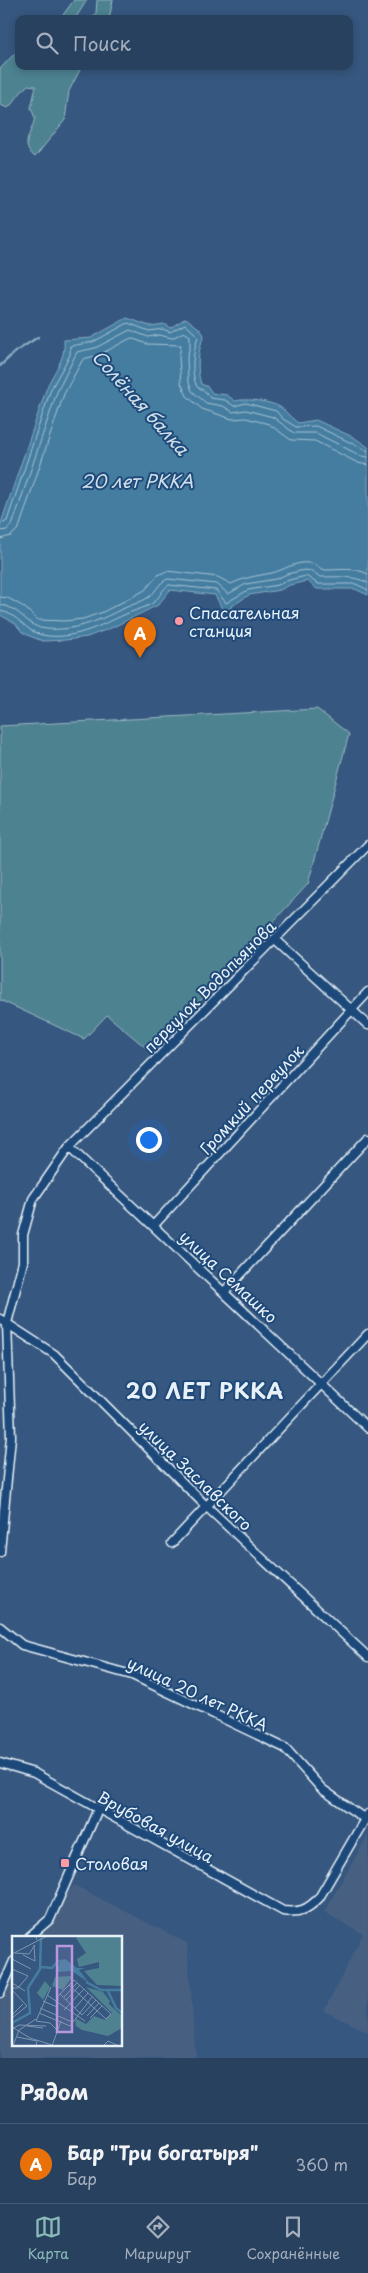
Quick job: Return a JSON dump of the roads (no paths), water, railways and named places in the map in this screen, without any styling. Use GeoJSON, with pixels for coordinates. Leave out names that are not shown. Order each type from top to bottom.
{"type":"FeatureCollection","features":[{"type":"Feature","properties":{"kind":"street","name":"переулок Водопьянова"},"geometry":{"type":"LineString","coordinates":[[0,1552],[11,1437],[3,1321],[22,1262],[23,1235],[33,1199],[69,1147],[368,845]]}},
{"type":"Feature","properties":{"kind":"street"},"geometry":{"type":"LineString","coordinates":[[274,939],[368,1025]]}},
{"type":"Feature","properties":{"kind":"street","name":"Громкий переулок"},"geometry":{"type":"LineString","coordinates":[[154,1225],[368,992]]}},
{"type":"Feature","properties":{"kind":"street"},"geometry":{"type":"LineString","coordinates":[[224,1291],[368,1138]]}},
{"type":"Feature","properties":{"kind":"street","name":"улица Семашко"},"geometry":{"type":"LineString","coordinates":[[69,1147],[368,1428]]}},
{"type":"Feature","properties":{"kind":"street","name":"улица Заславского"},"geometry":{"type":"LineString","coordinates":[[3,1321],[54,1354],[206,1506],[368,1657]]}},
{"type":"Feature","properties":{"kind":"street"},"geometry":{"type":"LineString","coordinates":[[172,1543],[368,1334]]}},
{"type":"Feature","properties":{"kind":"street"},"geometry":{"type":"LineString","coordinates":[[0,1472],[9,1473]]}},
{"type":"Feature","properties":{"kind":"street","name":"улица 20 лет РККА"},"geometry":{"type":"LineString","coordinates":[[0,1627],[22,1645],[132,1675],[285,1748],[322,1789],[366,1816]]}},
{"type":"Feature","properties":{"kind":"street","name":"Врубовая улица"},"geometry":{"type":"LineString","coordinates":[[0,1762],[34,1773],[266,1904],[283,1911],[298,1913],[310,1907],[319,1898],[366,1816]]}},
{"type":"Feature","properties":{"kind":"street"},"geometry":{"type":"LineString","coordinates":[[30,1936],[50,1918],[98,1809]]}},
{"type":"Feature","properties":{"kind":"street"},"geometry":{"type":"LineString","coordinates":[[0,1993],[12,1966]]}},
{"type":"Feature","properties":{"kind":"water","name":"20 лет РККА"},"geometry":{"type":"Polygon","coordinates":[[[127,318],[150,326],[164,324],[170,328],[186,318],[200,329],[204,335],[200,347],[198,366],[201,384],[208,387],[212,393],[227,395],[235,401],[251,400],[276,405],[298,423],[316,420],[355,438],[368,447],[368,595],[355,589],[317,589],[307,581],[290,585],[280,590],[249,595],[232,606],[229,612],[221,607],[215,595],[170,590],[158,605],[111,628],[87,637],[66,640],[43,641],[32,637],[22,632],[15,623],[0,615],[0,526],[47,387],[61,359],[64,340],[91,338],[127,318]]]}},
{"type":"Feature","properties":{"kind":"waterway","name":"Солёная балка"},"geometry":{"type":"LineString","coordinates":[[0,366],[15,352],[38,337]]}},
{"type":"Feature","properties":{"kind":"place","name":"Спасательная станция"},"geometry":{"type":"Point","coordinates":[179,621]}},
{"type":"Feature","properties":{"kind":"place","name":"Бар \"Три богатыря\""},"geometry":{"type":"Point","coordinates":[140,658]}},
{"type":"Feature","properties":{"kind":"place","name":"Столовая"},"geometry":{"type":"Point","coordinates":[65,1863]}},
{"type":"Feature","properties":{"kind":"district","name":"20 ЛЕТ РККА"},"geometry":{"type":"Point","coordinates":[205,1390]}}]}
